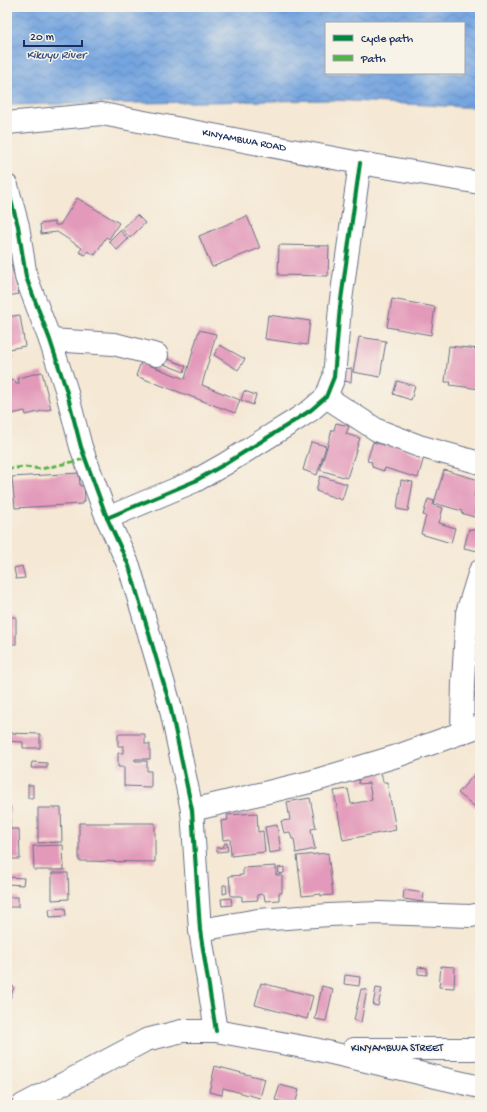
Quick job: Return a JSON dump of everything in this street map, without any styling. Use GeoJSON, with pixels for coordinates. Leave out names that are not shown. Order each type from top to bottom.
{"type":"FeatureCollection","features":[{"type":"Feature","properties":{"kind":"street","name":"KINYAMBWA ROAD"},"geometry":{"type":"LineString","coordinates":[[7,123],[102,114],[360,163],[480,183]]}},
{"type":"Feature","properties":{"kind":"street"},"geometry":{"type":"LineString","coordinates":[[107,518],[207,474],[306,414],[326,397],[334,377],[340,307],[360,163]]}},
{"type":"Feature","properties":{"kind":"street"},"geometry":{"type":"LineString","coordinates":[[7,186],[18,226],[26,277],[50,340],[66,389],[81,447],[107,518],[128,566],[170,705],[192,810],[200,930],[216,1031]]}},
{"type":"Feature","properties":{"kind":"street"},"geometry":{"type":"LineString","coordinates":[[50,340],[114,344],[158,355]]}},
{"type":"Feature","properties":{"kind":"street"},"geometry":{"type":"LineString","coordinates":[[326,397],[377,430],[419,446],[480,464]]}},
{"type":"Feature","properties":{"kind":"street"},"geometry":{"type":"LineString","coordinates":[[192,810],[310,782],[397,756],[471,729],[463,682],[467,613],[480,571]]}},
{"type":"Feature","properties":{"kind":"street"},"geometry":{"type":"LineString","coordinates":[[200,930],[258,920],[378,913],[471,916],[480,914]]}},
{"type":"Feature","properties":{"kind":"street"},"geometry":{"type":"LineString","coordinates":[[23,1105],[146,1040],[182,1031],[216,1031],[314,1049],[480,1088]]}},
{"type":"Feature","properties":{"kind":"street","name":"KINYAMBWA STREET"},"geometry":{"type":"LineString","coordinates":[[314,1049],[480,1049]]}},
{"type":"Feature","properties":{"kind":"water","name":"Kikuyu River"},"geometry":{"type":"Polygon","coordinates":[[[7,7],[480,7],[480,108],[333,100],[7,105],[7,7]]]}},
{"type":"Feature","properties":{"kind":"building"},"geometry":{"type":"Polygon","coordinates":[[[77,198],[119,223],[109,239],[106,237],[95,255],[88,251],[85,255],[79,252],[82,248],[57,232],[41,234],[40,224],[55,222],[55,225],[60,225],[77,198]]]}},
{"type":"Feature","properties":{"kind":"building"},"geometry":{"type":"Polygon","coordinates":[[[137,215],[145,223],[130,238],[122,229],[137,215]]]}},
{"type":"Feature","properties":{"kind":"building"},"geometry":{"type":"Polygon","coordinates":[[[247,216],[260,248],[212,267],[199,236],[247,216]]]}},
{"type":"Feature","properties":{"kind":"building"},"geometry":{"type":"Polygon","coordinates":[[[120,230],[128,239],[117,250],[109,241],[120,230]]]}},
{"type":"Feature","properties":{"kind":"building"},"geometry":{"type":"Polygon","coordinates":[[[279,245],[329,246],[328,276],[278,275],[279,245]]]}},
{"type":"Feature","properties":{"kind":"building"},"geometry":{"type":"Polygon","coordinates":[[[7,250],[19,294],[7,296],[7,250]]]}},
{"type":"Feature","properties":{"kind":"building"},"geometry":{"type":"Polygon","coordinates":[[[392,299],[435,307],[431,335],[387,327],[392,299]]]}},
{"type":"Feature","properties":{"kind":"building"},"geometry":{"type":"Polygon","coordinates":[[[20,315],[25,346],[9,349],[10,356],[7,357],[7,317],[20,315]]]}},
{"type":"Feature","properties":{"kind":"building"},"geometry":{"type":"Polygon","coordinates":[[[268,315],[310,321],[307,345],[265,339],[268,315]]]}},
{"type":"Feature","properties":{"kind":"building"},"geometry":{"type":"Polygon","coordinates":[[[199,330],[216,334],[202,385],[240,400],[235,413],[136,376],[141,362],[185,379],[199,330]]]}},
{"type":"Feature","properties":{"kind":"building"},"geometry":{"type":"Polygon","coordinates":[[[359,337],[386,341],[380,377],[353,372],[359,337]]]}},
{"type":"Feature","properties":{"kind":"building"},"geometry":{"type":"Polygon","coordinates":[[[220,345],[245,359],[238,370],[214,355],[220,345]]]}},
{"type":"Feature","properties":{"kind":"building"},"geometry":{"type":"Polygon","coordinates":[[[449,346],[480,349],[480,389],[450,385],[451,382],[445,382],[449,346]]]}},
{"type":"Feature","properties":{"kind":"building"},"geometry":{"type":"Polygon","coordinates":[[[163,357],[186,366],[184,372],[161,363],[163,357]]]}},
{"type":"Feature","properties":{"kind":"building"},"geometry":{"type":"Polygon","coordinates":[[[344,368],[352,369],[351,382],[343,381],[344,368]]]}},
{"type":"Feature","properties":{"kind":"building"},"geometry":{"type":"Polygon","coordinates":[[[42,372],[51,409],[26,415],[25,411],[7,415],[7,382],[15,380],[16,384],[19,384],[18,378],[42,372]]]}},
{"type":"Feature","properties":{"kind":"building"},"geometry":{"type":"Polygon","coordinates":[[[397,381],[415,386],[411,400],[393,394],[397,381]]]}},
{"type":"Feature","properties":{"kind":"building"},"geometry":{"type":"Polygon","coordinates":[[[244,391],[256,395],[253,405],[241,400],[244,391]]]}},
{"type":"Feature","properties":{"kind":"building"},"geometry":{"type":"Polygon","coordinates":[[[336,423],[349,426],[346,434],[360,438],[347,478],[320,470],[332,430],[334,430],[336,423]]]}},
{"type":"Feature","properties":{"kind":"building"},"geometry":{"type":"Polygon","coordinates":[[[311,442],[326,446],[317,475],[303,470],[311,442]]]}},
{"type":"Feature","properties":{"kind":"building"},"geometry":{"type":"Polygon","coordinates":[[[373,442],[388,446],[389,443],[424,457],[418,478],[385,468],[384,471],[372,467],[372,462],[367,461],[373,442]]]}},
{"type":"Feature","properties":{"kind":"building"},"geometry":{"type":"Polygon","coordinates":[[[444,470],[479,480],[474,496],[479,498],[474,517],[461,513],[462,511],[434,503],[444,470]]]}},
{"type":"Feature","properties":{"kind":"building"},"geometry":{"type":"Polygon","coordinates":[[[79,473],[80,486],[84,486],[85,501],[82,502],[82,504],[15,508],[12,477],[79,473]]]}},
{"type":"Feature","properties":{"kind":"building"},"geometry":{"type":"Polygon","coordinates":[[[320,476],[347,484],[342,500],[316,491],[320,476]]]}},
{"type":"Feature","properties":{"kind":"building"},"geometry":{"type":"Polygon","coordinates":[[[401,480],[413,482],[408,511],[397,509],[401,480]]]}},
{"type":"Feature","properties":{"kind":"building"},"geometry":{"type":"Polygon","coordinates":[[[428,499],[434,501],[433,505],[443,508],[439,523],[455,528],[451,543],[421,534],[426,516],[423,515],[428,499]]]}},
{"type":"Feature","properties":{"kind":"building"},"geometry":{"type":"Polygon","coordinates":[[[469,529],[480,531],[478,551],[464,548],[469,529]]]}},
{"type":"Feature","properties":{"kind":"building"},"geometry":{"type":"Polygon","coordinates":[[[22,566],[25,578],[16,579],[14,568],[22,566]]]}},
{"type":"Feature","properties":{"kind":"building"},"geometry":{"type":"Polygon","coordinates":[[[7,617],[16,617],[16,644],[7,644],[7,617]]]}},
{"type":"Feature","properties":{"kind":"building"},"geometry":{"type":"Polygon","coordinates":[[[473,652],[480,652],[480,668],[473,668],[473,652]]]}},
{"type":"Feature","properties":{"kind":"building"},"geometry":{"type":"Polygon","coordinates":[[[480,687],[480,708],[479,708],[473,688],[480,687]]]}},
{"type":"Feature","properties":{"kind":"building"},"geometry":{"type":"Polygon","coordinates":[[[7,733],[40,734],[40,748],[23,748],[23,742],[7,741],[7,733]]]}},
{"type":"Feature","properties":{"kind":"building"},"geometry":{"type":"Polygon","coordinates":[[[118,734],[145,734],[145,744],[150,744],[150,759],[135,759],[135,761],[147,761],[147,771],[151,771],[151,787],[124,786],[124,767],[118,767],[118,753],[123,753],[123,746],[118,746],[118,734]]]}},
{"type":"Feature","properties":{"kind":"building"},"geometry":{"type":"Polygon","coordinates":[[[32,762],[47,763],[47,768],[31,768],[32,762]]]}},
{"type":"Feature","properties":{"kind":"building"},"geometry":{"type":"Polygon","coordinates":[[[480,768],[480,809],[479,810],[458,793],[480,768]]]}},
{"type":"Feature","properties":{"kind":"building"},"geometry":{"type":"Polygon","coordinates":[[[381,771],[383,782],[387,782],[396,830],[343,840],[334,791],[348,789],[351,804],[372,800],[369,783],[359,784],[358,775],[381,771]]]}},
{"type":"Feature","properties":{"kind":"building"},"geometry":{"type":"Polygon","coordinates":[[[28,785],[33,785],[33,798],[28,798],[28,785]]]}},
{"type":"Feature","properties":{"kind":"building"},"geometry":{"type":"Polygon","coordinates":[[[310,798],[316,828],[311,829],[315,849],[296,853],[294,839],[292,839],[290,832],[284,833],[281,821],[290,820],[287,802],[310,798]]]}},
{"type":"Feature","properties":{"kind":"building"},"geometry":{"type":"Polygon","coordinates":[[[7,806],[10,806],[10,829],[19,829],[20,859],[11,859],[11,862],[7,862],[7,806]]]}},
{"type":"Feature","properties":{"kind":"building"},"geometry":{"type":"Polygon","coordinates":[[[38,808],[61,808],[62,842],[38,843],[38,808]]]}},
{"type":"Feature","properties":{"kind":"building"},"geometry":{"type":"Polygon","coordinates":[[[257,813],[258,832],[263,831],[265,852],[231,856],[230,839],[223,840],[221,821],[228,820],[227,815],[257,813]]]}},
{"type":"Feature","properties":{"kind":"building"},"geometry":{"type":"Polygon","coordinates":[[[79,823],[155,823],[155,862],[79,861],[79,823]]]}},
{"type":"Feature","properties":{"kind":"building"},"geometry":{"type":"Polygon","coordinates":[[[277,825],[281,851],[269,853],[265,827],[277,825]]]}},
{"type":"Feature","properties":{"kind":"building"},"geometry":{"type":"Polygon","coordinates":[[[227,843],[228,851],[217,852],[216,848],[224,847],[224,844],[227,843]]]}},
{"type":"Feature","properties":{"kind":"building"},"geometry":{"type":"Polygon","coordinates":[[[63,845],[64,870],[34,870],[33,846],[63,845]]]}},
{"type":"Feature","properties":{"kind":"building"},"geometry":{"type":"Polygon","coordinates":[[[328,853],[333,895],[321,896],[321,894],[302,896],[297,856],[328,853]]]}},
{"type":"Feature","properties":{"kind":"building"},"geometry":{"type":"Polygon","coordinates":[[[276,866],[276,875],[282,875],[282,893],[279,893],[279,900],[265,901],[264,894],[257,895],[258,900],[242,901],[242,896],[231,896],[229,876],[243,875],[243,868],[276,866]]]}},
{"type":"Feature","properties":{"kind":"building"},"geometry":{"type":"Polygon","coordinates":[[[284,867],[284,873],[279,874],[278,868],[284,867]]]}},
{"type":"Feature","properties":{"kind":"building"},"geometry":{"type":"Polygon","coordinates":[[[52,873],[68,873],[69,899],[52,900],[52,873]]]}},
{"type":"Feature","properties":{"kind":"building"},"geometry":{"type":"Polygon","coordinates":[[[7,877],[24,878],[23,885],[7,884],[7,877]]]}},
{"type":"Feature","properties":{"kind":"building"},"geometry":{"type":"Polygon","coordinates":[[[223,885],[226,885],[227,893],[223,894],[223,885]]]}},
{"type":"Feature","properties":{"kind":"building"},"geometry":{"type":"Polygon","coordinates":[[[404,890],[424,893],[423,902],[403,899],[404,890]]]}},
{"type":"Feature","properties":{"kind":"building"},"geometry":{"type":"Polygon","coordinates":[[[7,897],[18,897],[18,907],[7,907],[7,897]]]}},
{"type":"Feature","properties":{"kind":"building"},"geometry":{"type":"Polygon","coordinates":[[[231,898],[232,905],[222,906],[221,899],[231,898]]]}},
{"type":"Feature","properties":{"kind":"building"},"geometry":{"type":"Polygon","coordinates":[[[65,908],[66,916],[50,917],[49,909],[65,908]]]}},
{"type":"Feature","properties":{"kind":"building"},"geometry":{"type":"Polygon","coordinates":[[[441,966],[455,967],[454,988],[439,987],[441,966]]]}},
{"type":"Feature","properties":{"kind":"building"},"geometry":{"type":"Polygon","coordinates":[[[418,967],[427,968],[427,975],[418,974],[418,967]]]}},
{"type":"Feature","properties":{"kind":"building"},"geometry":{"type":"Polygon","coordinates":[[[345,975],[360,977],[359,986],[344,984],[345,975]]]}},
{"type":"Feature","properties":{"kind":"building"},"geometry":{"type":"Polygon","coordinates":[[[261,983],[313,996],[307,1019],[255,1005],[261,983]]]}},
{"type":"Feature","properties":{"kind":"building"},"geometry":{"type":"Polygon","coordinates":[[[7,984],[14,987],[9,1001],[7,1001],[7,984]]]}},
{"type":"Feature","properties":{"kind":"building"},"geometry":{"type":"Polygon","coordinates":[[[322,986],[333,989],[326,1021],[315,1019],[322,986]]]}},
{"type":"Feature","properties":{"kind":"building"},"geometry":{"type":"Polygon","coordinates":[[[376,988],[382,989],[378,1006],[373,1005],[376,988]]]}},
{"type":"Feature","properties":{"kind":"building"},"geometry":{"type":"Polygon","coordinates":[[[361,989],[367,990],[361,1022],[354,1020],[361,989]]]}},
{"type":"Feature","properties":{"kind":"building"},"geometry":{"type":"Polygon","coordinates":[[[215,1066],[265,1079],[260,1098],[223,1088],[222,1095],[209,1092],[215,1066]]]}},
{"type":"Feature","properties":{"kind":"building"},"geometry":{"type":"Polygon","coordinates":[[[280,1085],[299,1090],[295,1105],[275,1100],[280,1085]]]}},
{"type":"Feature","properties":{"kind":"marked path"},"geometry":{"type":"LineString","coordinates":[[7,469],[25,467],[41,469],[85,459]]}},
{"type":"Feature","properties":{"kind":"cycle path"},"geometry":{"type":"LineString","coordinates":[[107,518],[195,481],[294,421],[311,410],[326,397],[334,377],[340,307],[360,163]]}},
{"type":"Feature","properties":{"kind":"cycle path"},"geometry":{"type":"LineString","coordinates":[[7,186],[18,226],[26,277],[50,340],[66,389],[81,447],[107,518],[129,566],[170,705],[192,810],[200,930],[216,1031]]}}]}
